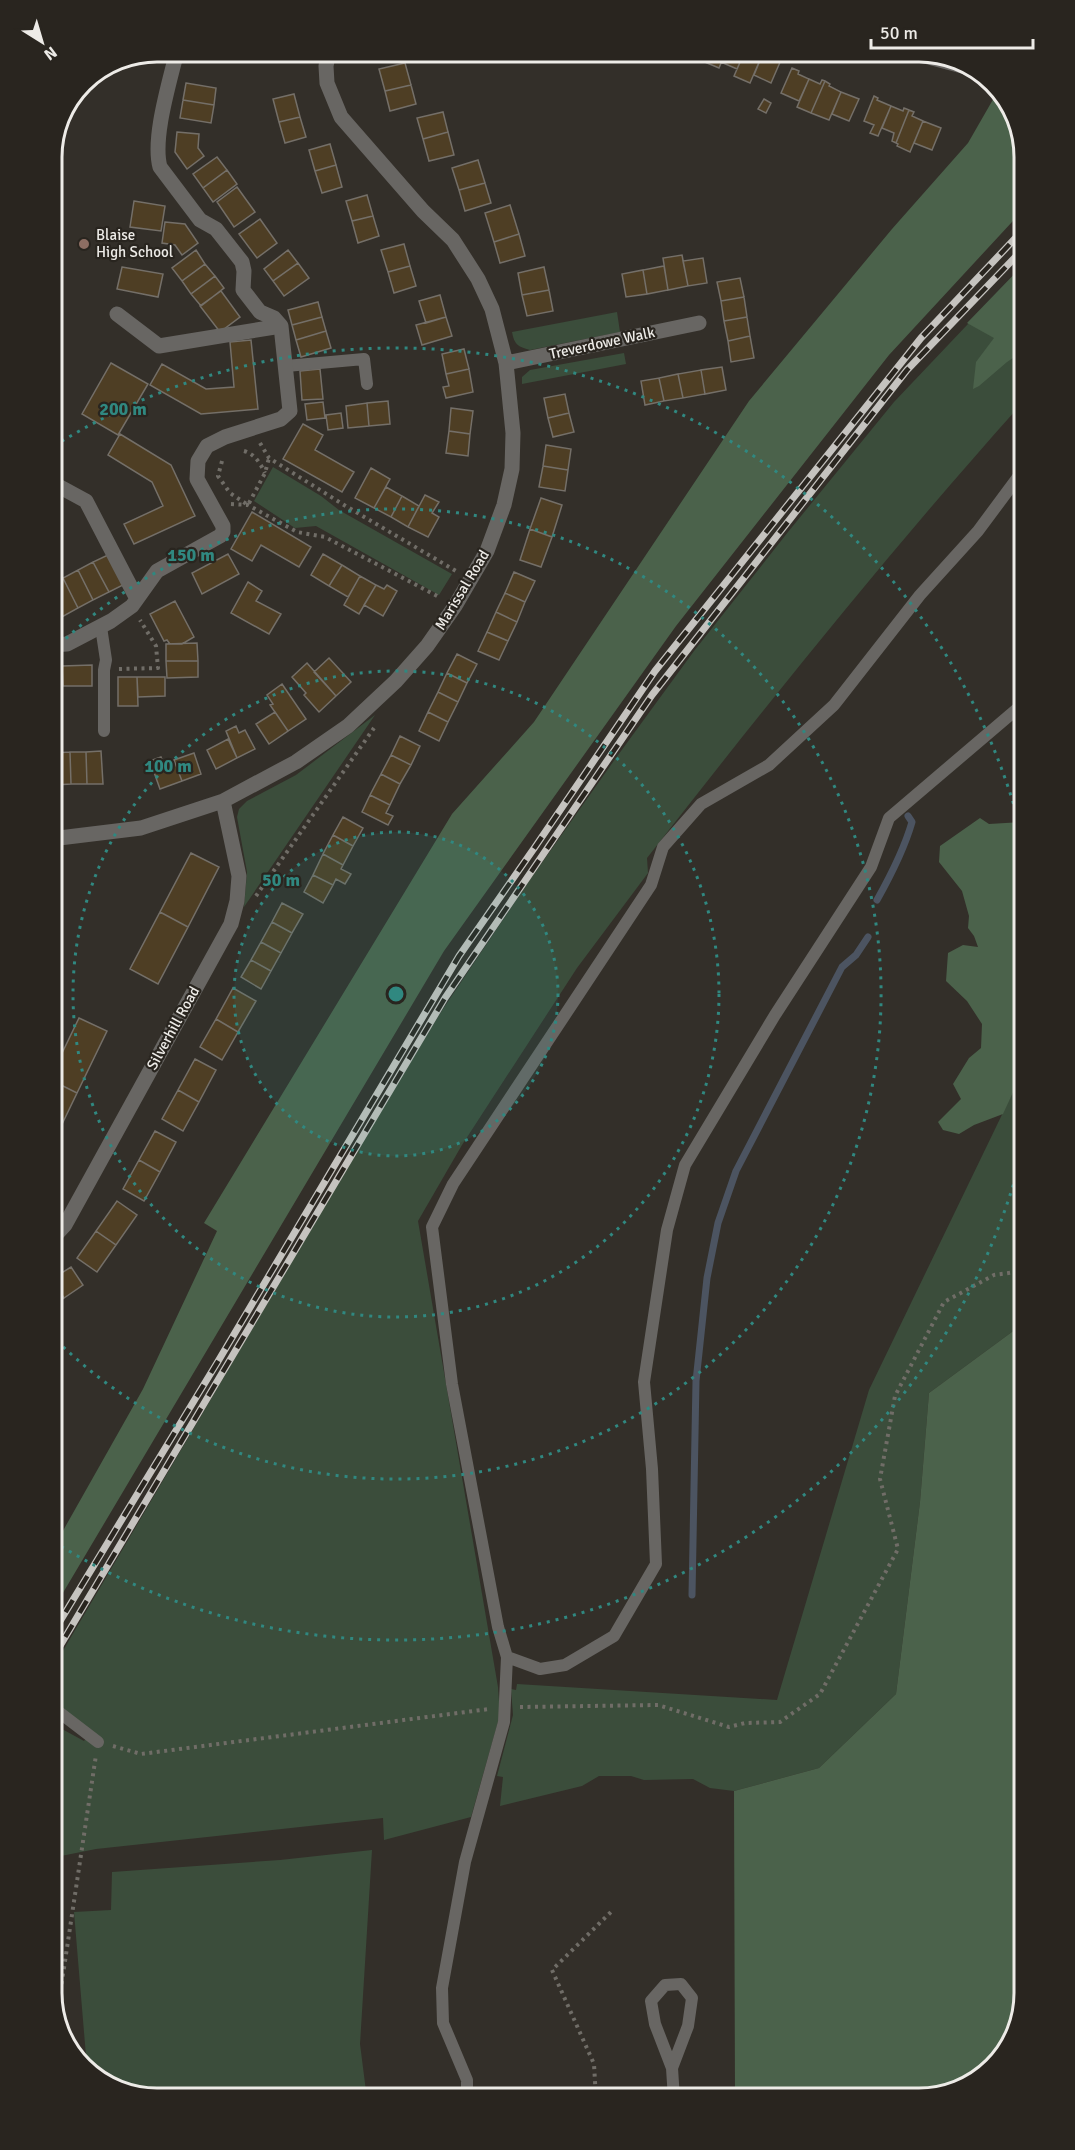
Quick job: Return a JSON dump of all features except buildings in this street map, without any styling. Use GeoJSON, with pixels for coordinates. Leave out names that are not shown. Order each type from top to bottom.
{"type":"FeatureCollection","features":[{"type":"Feature","properties":{"kind":"street"},"geometry":{"type":"LineString","coordinates":[[62,644],[101,627],[134,603],[157,571],[220,536],[223,526],[197,479],[198,461],[207,446],[225,437],[280,419],[290,411],[281,326],[274,318],[260,312],[243,290],[242,262],[216,229],[200,220],[160,167],[158,158],[160,129],[175,62]]}},
{"type":"Feature","properties":{"kind":"street","name":"Marissal Road"},"geometry":{"type":"LineString","coordinates":[[62,838],[141,828],[223,801],[296,762],[348,726],[396,681],[427,646],[455,606],[487,550],[504,505],[512,469],[513,433],[506,363],[492,309],[478,279],[453,240],[423,211],[341,117],[327,83],[327,62]]}},
{"type":"Feature","properties":{"kind":"street"},"geometry":{"type":"LineString","coordinates":[[117,314],[159,346],[281,326]]}},
{"type":"Feature","properties":{"kind":"street","name":"Treverdowe Walk"},"geometry":{"type":"LineString","coordinates":[[506,363],[699,323]]}},
{"type":"Feature","properties":{"kind":"street"},"geometry":{"type":"LineString","coordinates":[[62,488],[86,501],[134,603]]}},
{"type":"Feature","properties":{"kind":"street","name":"Silverhill Road"},"geometry":{"type":"LineString","coordinates":[[62,1228],[231,924],[237,900],[239,876],[223,801]]}},
{"type":"Feature","properties":{"kind":"lane"},"geometry":{"type":"LineString","coordinates":[[286,366],[364,359],[367,384]]}},
{"type":"Feature","properties":{"kind":"lane"},"geometry":{"type":"LineString","coordinates":[[466,2088],[466,2080],[443,2023],[442,1988],[465,1862],[504,1722],[507,1657],[498,1627],[452,1384],[432,1227],[453,1184],[651,885],[663,847],[701,804],[769,765],[834,705],[920,595],[978,531],[1014,482]]}},
{"type":"Feature","properties":{"kind":"lane"},"geometry":{"type":"LineString","coordinates":[[101,627],[106,660],[104,731]]}},
{"type":"Feature","properties":{"kind":"lane"},"geometry":{"type":"LineString","coordinates":[[507,1657],[540,1670],[565,1665],[614,1636],[656,1564],[652,1469],[644,1382],[667,1230],[685,1165],[775,1016],[871,867],[889,818],[1014,712]]}},
{"type":"Feature","properties":{"kind":"lane"},"geometry":{"type":"LineString","coordinates":[[62,1716],[98,1742]]}},
{"type":"Feature","properties":{"kind":"lane"},"geometry":{"type":"LineString","coordinates":[[672,2068],[688,2026],[692,1998],[681,1984],[664,1984],[651,2001],[655,2024],[672,2068],[673,2088]]}},
{"type":"Feature","properties":{"kind":"path"},"geometry":{"type":"LineString","coordinates":[[247,430],[269,458],[470,579]]}},
{"type":"Feature","properties":{"kind":"path"},"geometry":{"type":"LineString","coordinates":[[240,451],[247,451],[258,460],[265,472]]}},
{"type":"Feature","properties":{"kind":"path"},"geometry":{"type":"LineString","coordinates":[[227,457],[221,462],[218,476],[230,493],[248,505],[297,532],[325,537],[455,606]]}},
{"type":"Feature","properties":{"kind":"path"},"geometry":{"type":"LineString","coordinates":[[248,505],[265,472],[269,458]]}},
{"type":"Feature","properties":{"kind":"path"},"geometry":{"type":"LineString","coordinates":[[204,491],[231,504],[248,505]]}},
{"type":"Feature","properties":{"kind":"path"},"geometry":{"type":"LineString","coordinates":[[104,669],[158,668],[156,646],[134,603]]}},
{"type":"Feature","properties":{"kind":"path"},"geometry":{"type":"LineString","coordinates":[[231,924],[244,913],[375,727]]}},
{"type":"Feature","properties":{"kind":"path"},"geometry":{"type":"LineString","coordinates":[[944,1302],[994,1275],[1014,1272]]}},
{"type":"Feature","properties":{"kind":"path"},"geometry":{"type":"LineString","coordinates":[[62,1981],[98,1742]]}},
{"type":"Feature","properties":{"kind":"path"},"geometry":{"type":"LineString","coordinates":[[595,2088],[594,2064],[552,1970],[614,1909]]}},
{"type":"Feature","properties":{"kind":"green space"},"geometry":{"type":"Polygon","coordinates":[[[994,98],[1001,109],[1012,138],[1014,220],[889,355],[676,626],[444,951],[62,1594],[62,1533],[143,1389],[217,1231],[204,1223],[452,814],[534,722],[749,401],[892,229],[968,143],[994,98]]]}},
{"type":"Feature","properties":{"kind":"green space"},"geometry":{"type":"Polygon","coordinates":[[[1014,274],[1014,357],[973,389],[976,362],[994,338],[967,323],[1014,274]]]}},
{"type":"Feature","properties":{"kind":"green space"},"geometry":{"type":"Polygon","coordinates":[[[1014,276],[1014,412],[831,626],[647,858],[648,873],[577,968],[462,1145],[418,1221],[498,1687],[500,1715],[471,1817],[384,1840],[383,1818],[96,1849],[62,1856],[62,1729],[84,1741],[91,1732],[62,1707],[62,1652],[441,1012],[529,881],[694,651],[894,402],[1014,276]]]}},
{"type":"Feature","properties":{"kind":"green space"},"geometry":{"type":"Polygon","coordinates":[[[617,312],[620,332],[530,350],[522,348],[515,342],[512,332],[617,312]]]}},
{"type":"Feature","properties":{"kind":"green space"},"geometry":{"type":"Polygon","coordinates":[[[624,353],[626,364],[522,384],[522,377],[530,370],[624,353]]]}},
{"type":"Feature","properties":{"kind":"green space"},"geometry":{"type":"Polygon","coordinates":[[[273,467],[321,496],[339,510],[452,574],[439,595],[316,526],[295,528],[254,501],[273,467]]]}},
{"type":"Feature","properties":{"kind":"green space"},"geometry":{"type":"Polygon","coordinates":[[[375,715],[244,907],[247,872],[237,817],[239,809],[247,801],[296,775],[375,715]]]}},
{"type":"Feature","properties":{"kind":"green space"},"geometry":{"type":"Polygon","coordinates":[[[980,818],[989,824],[1014,823],[1014,1090],[1003,1114],[974,1125],[959,1134],[943,1130],[938,1122],[961,1099],[953,1084],[969,1058],[981,1048],[982,1024],[967,1001],[946,981],[948,953],[963,945],[978,947],[968,928],[969,916],[962,891],[939,862],[940,846],[980,818]]]}},
{"type":"Feature","properties":{"kind":"green space"},"geometry":{"type":"Polygon","coordinates":[[[1014,1090],[1014,1330],[929,1393],[920,1502],[896,1694],[819,1768],[734,1791],[710,1788],[693,1779],[644,1780],[631,1776],[599,1776],[582,1786],[500,1806],[503,1777],[497,1776],[513,1715],[511,1689],[516,1690],[517,1684],[777,1700],[869,1390],[1014,1090]]]}},
{"type":"Feature","properties":{"kind":"green space"},"geometry":{"type":"Polygon","coordinates":[[[1014,1330],[1014,1993],[1012,2012],[1004,2035],[981,2065],[966,2076],[937,2087],[735,2088],[734,1791],[819,1768],[896,1694],[920,1502],[929,1393],[1014,1330]]]}},
{"type":"Feature","properties":{"kind":"green space"},"geometry":{"type":"Polygon","coordinates":[[[372,1850],[360,2044],[366,2088],[138,2087],[115,2079],[94,2065],[86,2057],[74,1912],[111,1910],[112,1872],[280,1860],[372,1850]]]}},
{"type":"Feature","properties":{"kind":"waterway"},"geometry":{"type":"LineString","coordinates":[[877,900],[905,842],[912,822],[908,816]]}},
{"type":"Feature","properties":{"kind":"waterway"},"geometry":{"type":"LineString","coordinates":[[692,1595],[696,1381],[707,1278],[718,1223],[736,1171],[842,967],[856,955],[868,937]]}},
{"type":"Feature","properties":{"kind":"railway"},"geometry":{"type":"LineString","coordinates":[[62,1618],[217,1363],[459,956],[655,671],[921,338],[1014,240]]}},
{"type":"Feature","properties":{"kind":"railway"},"geometry":{"type":"LineString","coordinates":[[62,1642],[445,998],[652,695],[907,370],[1014,258]]}},
{"type":"Feature","properties":{"kind":"place","name":"Blaise High School"},"geometry":{"type":"Point","coordinates":[84,244]}}]}
